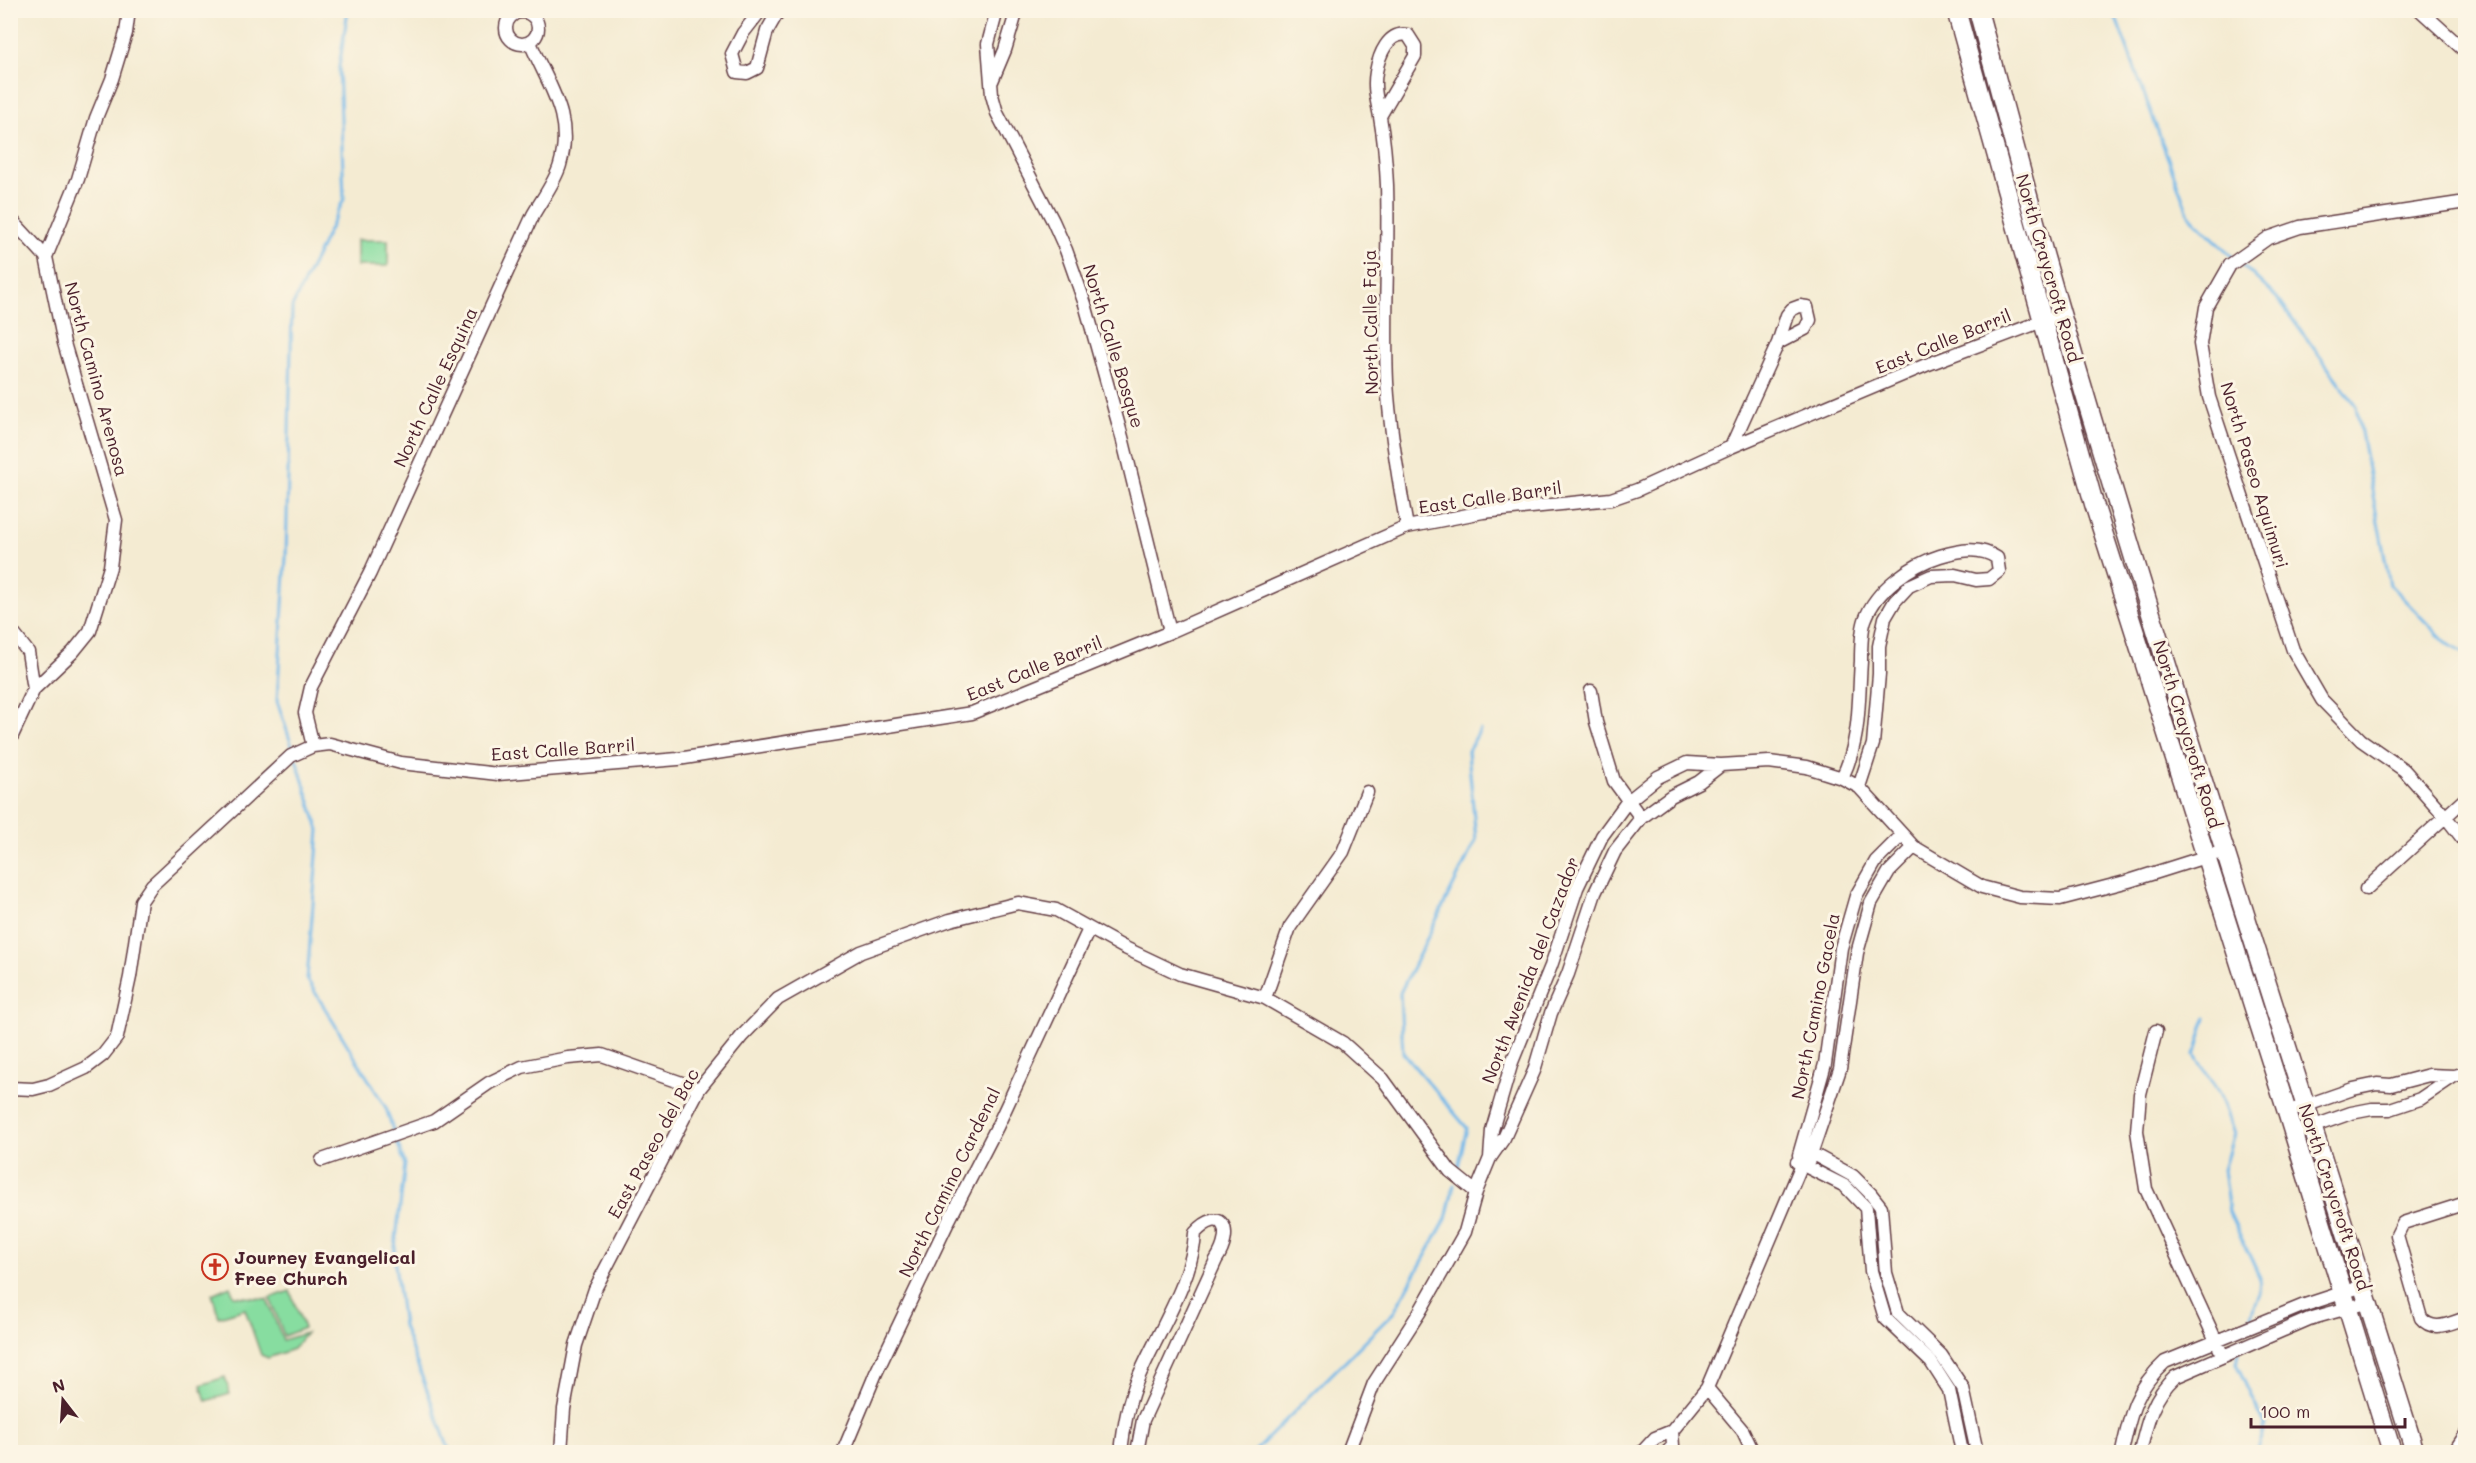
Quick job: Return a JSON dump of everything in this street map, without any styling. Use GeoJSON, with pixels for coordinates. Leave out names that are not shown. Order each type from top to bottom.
{"type":"FeatureCollection","features":[{"type":"Feature","properties":{"kind":"main road","name":"North Craycroft Road"},"geometry":{"type":"LineString","coordinates":[[1956,10],[2041,321],[2094,504],[2392,1452]]}},
{"type":"Feature","properties":{"kind":"main road","name":"North Craycroft Road"},"geometry":{"type":"LineString","coordinates":[[1978,10],[2061,314],[2224,851],[2415,1452]]}},
{"type":"Feature","properties":{"kind":"street"},"geometry":{"type":"LineString","coordinates":[[10,218],[46,257],[78,178],[96,118],[112,79],[126,33],[129,10]]}},
{"type":"Feature","properties":{"kind":"street"},"geometry":{"type":"LineString","coordinates":[[761,10],[743,33],[732,54],[737,72],[747,73],[757,68],[766,31],[779,10]]}},
{"type":"Feature","properties":{"kind":"street"},"geometry":{"type":"LineString","coordinates":[[991,82],[1005,50],[1017,12],[999,10]]}},
{"type":"Feature","properties":{"kind":"street","name":"North Calle Bosque"},"geometry":{"type":"LineString","coordinates":[[999,10],[988,44],[991,82],[997,113],[1066,250],[1122,437],[1170,632]]}},
{"type":"Feature","properties":{"kind":"street"},"geometry":{"type":"LineString","coordinates":[[2420,10],[2466,52]]}},
{"type":"Feature","properties":{"kind":"street","name":"North Calle Faja"},"geometry":{"type":"LineString","coordinates":[[1380,116],[1415,56],[1415,46],[1408,35],[1401,34],[1395,37],[1384,48],[1380,57],[1374,94],[1380,116],[1387,183],[1387,380],[1392,449],[1407,527]]}},
{"type":"Feature","properties":{"kind":"street","name":"North Calle Esquina"},"geometry":{"type":"LineString","coordinates":[[313,746],[305,713],[311,687],[370,573],[533,214],[560,166],[565,129],[559,105],[530,42]]}},
{"type":"Feature","properties":{"kind":"street","name":"North Paseo Aquimuri"},"geometry":{"type":"LineString","coordinates":[[2466,202],[2300,227],[2268,238],[2230,265],[2206,307],[2200,344],[2209,397],[2293,650],[2322,700],[2361,740],[2404,770],[2466,843]]}},
{"type":"Feature","properties":{"kind":"street","name":"North Camino Arenosa"},"geometry":{"type":"LineString","coordinates":[[10,740],[34,688],[73,652],[90,631],[110,567],[116,520],[64,343],[46,257]]}},
{"type":"Feature","properties":{"kind":"street","name":"East Calle Barril"},"geometry":{"type":"LineString","coordinates":[[313,746],[330,744],[401,763],[498,774],[678,759],[972,713],[1170,632],[1407,527],[1484,512],[1611,499],[1637,490],[1731,447],[1926,365],[2061,314]]}},
{"type":"Feature","properties":{"kind":"street"},"geometry":{"type":"LineString","coordinates":[[1731,447],[1778,343]]}},
{"type":"Feature","properties":{"kind":"street"},"geometry":{"type":"LineString","coordinates":[[1842,778],[1853,756],[1858,726],[1865,620],[1879,597],[1894,581],[1924,561],[1973,549],[1988,551],[1998,558],[1999,571],[1989,579],[1976,580],[1955,575],[1931,576],[1910,586],[1895,602],[1885,618],[1879,646],[1873,744],[1859,786]]}},
{"type":"Feature","properties":{"kind":"street"},"geometry":{"type":"LineString","coordinates":[[10,629],[28,652],[34,688]]}},
{"type":"Feature","properties":{"kind":"street"},"geometry":{"type":"LineString","coordinates":[[1591,691],[1596,722],[1614,782],[1641,818]]}},
{"type":"Feature","properties":{"kind":"street"},"geometry":{"type":"LineString","coordinates":[[10,1088],[33,1089],[49,1085],[86,1068],[103,1054],[117,1037],[130,975],[141,901],[152,885],[291,756],[313,746]]}},
{"type":"Feature","properties":{"kind":"street","name":"North Avenida del Cazador"},"geometry":{"type":"LineString","coordinates":[[1490,1158],[1492,1130],[1512,1062],[1551,966],[1577,888],[1602,836],[1627,802],[1658,777],[1687,763],[1721,765],[1769,762],[1807,767],[1842,778],[1859,786],[1914,847],[1982,886],[2020,897],[2060,899],[2129,881],[2224,851]]}},
{"type":"Feature","properties":{"kind":"street","name":"North Avenida del Cazador"},"geometry":{"type":"LineString","coordinates":[[1348,1452],[1374,1383],[1419,1313],[1465,1232],[1476,1192],[1490,1158],[1504,1138],[1534,1071],[1551,1013],[1568,974],[1595,893],[1615,851],[1641,818],[1671,796],[1699,782],[1721,765]]}},
{"type":"Feature","properties":{"kind":"street"},"geometry":{"type":"LineString","coordinates":[[1265,998],[1290,927],[1343,852],[1367,792]]}},
{"type":"Feature","properties":{"kind":"street"},"geometry":{"type":"LineString","coordinates":[[2366,889],[2466,798]]}},
{"type":"Feature","properties":{"kind":"street","name":"North Camino Gacela"},"geometry":{"type":"LineString","coordinates":[[1807,1150],[1825,1064],[1841,948],[1856,896],[1876,861],[1902,835]]}},
{"type":"Feature","properties":{"kind":"street","name":"North Camino Gacela"},"geometry":{"type":"LineString","coordinates":[[1642,1452],[1654,1438],[1672,1431],[1707,1388],[1840,1069],[1857,953],[1871,903],[1889,872],[1914,847]]}},
{"type":"Feature","properties":{"kind":"street","name":"East Paseo del Bac"},"geometry":{"type":"LineString","coordinates":[[561,1452],[564,1409],[576,1345],[595,1289],[699,1089],[742,1036],[778,999],[861,952],[950,920],[1018,903],[1056,910],[1180,974],[1265,998],[1343,1043],[1383,1079],[1450,1171],[1476,1192]]}},
{"type":"Feature","properties":{"kind":"street","name":"North Camino Cardenal"},"geometry":{"type":"LineString","coordinates":[[843,1452],[876,1373],[996,1128],[1089,928]]}},
{"type":"Feature","properties":{"kind":"street"},"geometry":{"type":"LineString","coordinates":[[1836,991],[1851,999]]}},
{"type":"Feature","properties":{"kind":"street"},"geometry":{"type":"LineString","coordinates":[[2156,1031],[2140,1094],[2137,1131],[2146,1190],[2223,1356]]}},
{"type":"Feature","properties":{"kind":"street"},"geometry":{"type":"LineString","coordinates":[[322,1160],[434,1121],[489,1083],[522,1067],[568,1058],[602,1055],[699,1089]]}},
{"type":"Feature","properties":{"kind":"street"},"geometry":{"type":"LineString","coordinates":[[2287,1112],[2353,1089],[2377,1084],[2391,1085],[2429,1075],[2460,1074]]}},
{"type":"Feature","properties":{"kind":"street"},"geometry":{"type":"LineString","coordinates":[[2293,1133],[2351,1113],[2372,1109],[2390,1109],[2420,1099],[2433,1093],[2460,1074]]}},
{"type":"Feature","properties":{"kind":"street"},"geometry":{"type":"LineString","coordinates":[[1807,1150],[1852,1176],[1881,1207],[1886,1273],[1898,1313],[1941,1355],[1963,1388],[1977,1452]]}},
{"type":"Feature","properties":{"kind":"street"},"geometry":{"type":"LineString","coordinates":[[1801,1167],[1845,1186],[1866,1208],[1871,1271],[1885,1318],[1930,1362],[1949,1390],[1962,1452]]}},
{"type":"Feature","properties":{"kind":"street"},"geometry":{"type":"LineString","coordinates":[[2466,1203],[2403,1223],[2397,1235],[2424,1322],[2435,1327],[2466,1318]]}},
{"type":"Feature","properties":{"kind":"street"},"geometry":{"type":"LineString","coordinates":[[1121,1452],[1125,1415],[1138,1378],[1184,1278],[1194,1251],[1195,1233],[1211,1221],[1219,1222],[1224,1226],[1227,1235],[1224,1248],[1216,1260],[1158,1383],[1143,1420],[1137,1452]]}},
{"type":"Feature","properties":{"kind":"street"},"geometry":{"type":"LineString","coordinates":[[2140,1452],[2152,1406],[2164,1387],[2175,1377],[2309,1319],[2344,1301],[2366,1294]]}},
{"type":"Feature","properties":{"kind":"street"},"geometry":{"type":"LineString","coordinates":[[2122,1452],[2136,1398],[2150,1375],[2165,1362],[2302,1306],[2344,1301]]}},
{"type":"Feature","properties":{"kind":"street"},"geometry":{"type":"LineString","coordinates":[[1707,1388],[1743,1431],[1753,1452]]}},
{"type":"Feature","properties":{"kind":"street","name":"North Camino Gacela"},"geometry":{"type":"LineString","coordinates":[[1666,1452],[1673,1446],[1672,1431]]}},
{"type":"Feature","properties":{"kind":"street"},"geometry":{"type":"LineString","coordinates":[[2459,1452],[2458,1446],[2466,1434]]}},
{"type":"Feature","properties":{"kind":"green space"},"geometry":{"type":"Polygon","coordinates":[[[357,240],[388,240],[388,266],[357,266],[357,240]]]}},
{"type":"Feature","properties":{"kind":"green space"},"geometry":{"type":"Polygon","coordinates":[[[230,1286],[234,1296],[267,1299],[283,1340],[306,1333],[293,1349],[268,1358],[261,1355],[245,1309],[219,1317],[212,1294],[230,1286]]]}},
{"type":"Feature","properties":{"kind":"green space"},"geometry":{"type":"Polygon","coordinates":[[[290,1291],[304,1328],[284,1336],[270,1298],[290,1291]]]}},
{"type":"Feature","properties":{"kind":"green space"},"geometry":{"type":"Polygon","coordinates":[[[225,1377],[230,1394],[206,1401],[201,1385],[225,1377]]]}},
{"type":"Feature","properties":{"kind":"waterway"},"geometry":{"type":"LineString","coordinates":[[294,752],[277,701],[286,558],[292,307],[344,199],[339,67],[348,10]]}},
{"type":"Feature","properties":{"kind":"waterway"},"geometry":{"type":"LineString","coordinates":[[2113,10],[2189,215],[2234,258]]}},
{"type":"Feature","properties":{"kind":"waterway"},"geometry":{"type":"LineString","coordinates":[[2239,262],[2277,298],[2356,406],[2390,585],[2447,644],[2466,654]]}},
{"type":"Feature","properties":{"kind":"waterway"},"geometry":{"type":"LineString","coordinates":[[1458,1167],[1467,1128],[1403,1053],[1400,993],[1476,840],[1468,751],[1480,730]]}},
{"type":"Feature","properties":{"kind":"waterway"},"geometry":{"type":"LineString","coordinates":[[296,759],[319,830],[307,979],[386,1108],[394,1133]]}},
{"type":"Feature","properties":{"kind":"waterway"},"geometry":{"type":"LineString","coordinates":[[2206,1018],[2195,1055],[2220,1095],[2234,1134],[2223,1170],[2229,1212],[2260,1278],[2259,1292],[2248,1324]]}},
{"type":"Feature","properties":{"kind":"waterway"},"geometry":{"type":"LineString","coordinates":[[396,1139],[405,1164],[394,1256],[403,1326],[450,1452]]}},
{"type":"Feature","properties":{"kind":"waterway"},"geometry":{"type":"LineString","coordinates":[[1254,1452],[1394,1312],[1446,1219],[1454,1185]]}},
{"type":"Feature","properties":{"kind":"waterway"},"geometry":{"type":"LineString","coordinates":[[2239,1353],[2236,1363],[2265,1425],[2256,1452]]}},
{"type":"Feature","properties":{"kind":"place","name":"Journey Evangelical Free Church"},"geometry":{"type":"Point","coordinates":[215,1267]}}]}
